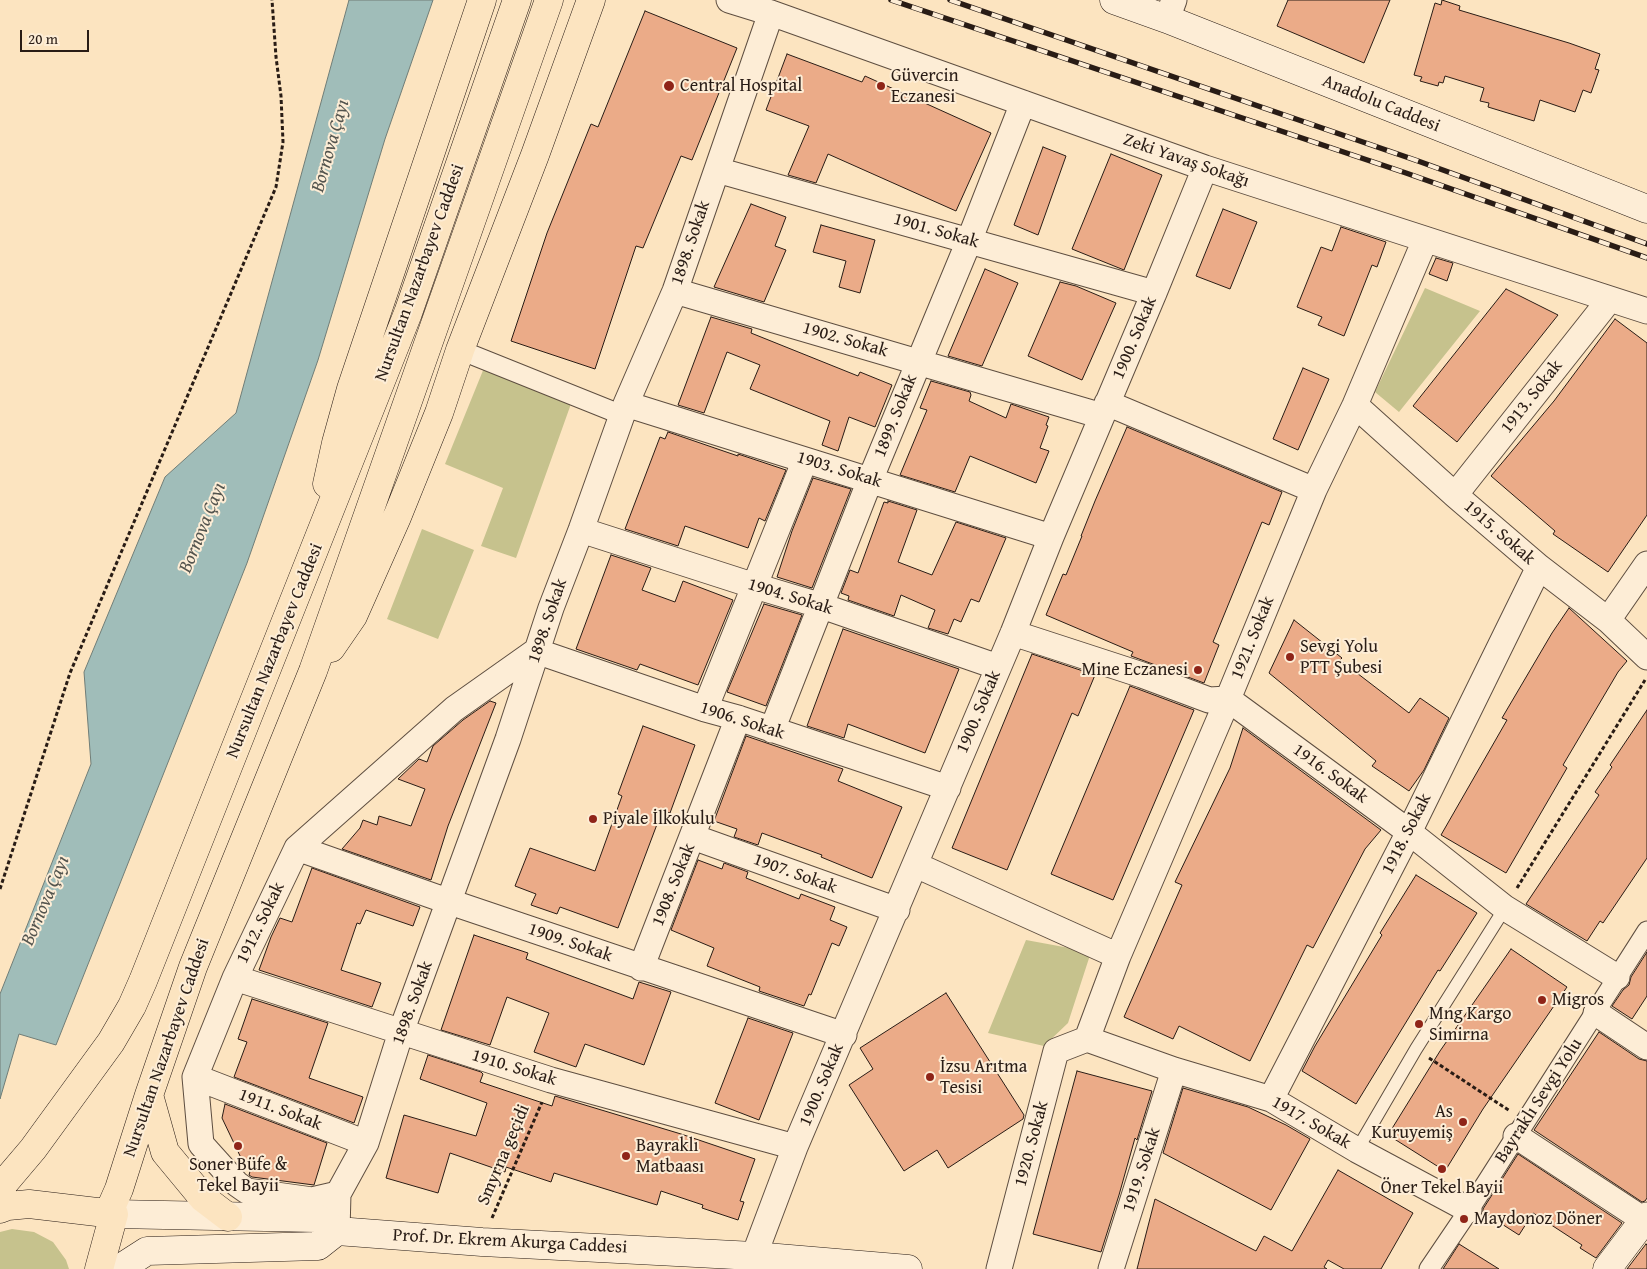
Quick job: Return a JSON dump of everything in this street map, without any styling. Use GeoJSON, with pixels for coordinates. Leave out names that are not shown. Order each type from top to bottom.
{"type":"FeatureCollection","features":[{"type":"Feature","properties":{"kind":"main road"},"geometry":{"type":"LineString","coordinates":[[313,554],[336,443],[351,389],[482,0]]}},
{"type":"Feature","properties":{"kind":"main road","name":"Nursultan Nazarbayev Caddesi"},"geometry":{"type":"LineString","coordinates":[[0,1188],[33,1149],[111,1042],[132,1006],[143,981],[408,313],[517,0]]}},
{"type":"Feature","properties":{"kind":"main road","name":"Nursultan Nazarbayev Caddesi"},"geometry":{"type":"LineString","coordinates":[[99,1269],[111,1214],[192,967],[313,671],[549,0]]}},
{"type":"Feature","properties":{"kind":"main road"},"geometry":{"type":"LineString","coordinates":[[313,671],[353,616],[404,500],[439,413],[460,350],[535,155],[591,0]]}},
{"type":"Feature","properties":{"kind":"main road","name":"Anadolu Caddesi"},"geometry":{"type":"LineString","coordinates":[[1114,0],[1170,9],[1647,209]]}},
{"type":"Feature","properties":{"kind":"main road"},"geometry":{"type":"LineString","coordinates":[[149,1095],[165,1152],[203,1198],[228,1218]]}},
{"type":"Feature","properties":{"kind":"main road"},"geometry":{"type":"LineString","coordinates":[[0,1209],[8,1206],[29,1204],[111,1214]]}},
{"type":"Feature","properties":{"kind":"main road","name":"Prof. Dr. Ekrem Akurga Caddesi"},"geometry":{"type":"LineString","coordinates":[[111,1214],[228,1218],[316,1218],[337,1231],[482,1242],[754,1256],[908,1269]]}},
{"type":"Feature","properties":{"kind":"main road"},"geometry":{"type":"LineString","coordinates":[[1607,1269],[1646,1219]]}},
{"type":"Feature","properties":{"kind":"main road"},"geometry":{"type":"LineString","coordinates":[[119,1269],[147,1251],[318,1246],[337,1231]]}},
{"type":"Feature","properties":{"kind":"street","name":"Zeki Yavaş Sokağı"},"geometry":{"type":"LineString","coordinates":[[729,0],[771,13],[1205,168],[1647,311]]}},
{"type":"Feature","properties":{"kind":"street","name":"1898. Sokak"},"geometry":{"type":"LineString","coordinates":[[337,1231],[338,1194],[366,1143],[402,1032],[508,739],[551,608],[624,409],[675,291],[771,13]]}},
{"type":"Feature","properties":{"kind":"street","name":"1899. Sokak"},"geometry":{"type":"LineString","coordinates":[[772,730],[870,480],[969,241],[1023,103]]}},
{"type":"Feature","properties":{"kind":"street","name":"1900. Sokak"},"geometry":{"type":"LineString","coordinates":[[754,1256],[795,1147],[916,865],[1205,168]]}},
{"type":"Feature","properties":{"kind":"street","name":"1901. Sokak"},"geometry":{"type":"LineString","coordinates":[[717,170],[1154,293]]}},
{"type":"Feature","properties":{"kind":"street","name":"1921. Sokak"},"geometry":{"type":"LineString","coordinates":[[1087,1039],[1118,956],[1228,700],[1314,490],[1355,405],[1425,240]]}},
{"type":"Feature","properties":{"kind":"street","name":"1902. Sokak"},"geometry":{"type":"LineString","coordinates":[[675,291],[918,362],[1105,409]]}},
{"type":"Feature","properties":{"kind":"street","name":"1913. Sokak"},"geometry":{"type":"LineString","coordinates":[[1455,495],[1610,299]]}},
{"type":"Feature","properties":{"kind":"street"},"geometry":{"type":"LineString","coordinates":[[460,350],[624,409]]}},
{"type":"Feature","properties":{"kind":"street","name":"1915. Sokak"},"geometry":{"type":"LineString","coordinates":[[1355,405],[1539,568],[1608,620],[1647,657]]}},
{"type":"Feature","properties":{"kind":"street","name":"1903. Sokak"},"geometry":{"type":"LineString","coordinates":[[624,409],[805,460],[1051,537]]}},
{"type":"Feature","properties":{"kind":"street"},"geometry":{"type":"LineString","coordinates":[[1105,409],[1314,490]]}},
{"type":"Feature","properties":{"kind":"street"},"geometry":{"type":"LineString","coordinates":[[705,709],[805,460]]}},
{"type":"Feature","properties":{"kind":"street","name":"1904. Sokak"},"geometry":{"type":"LineString","coordinates":[[581,530],[822,606],[998,667]]}},
{"type":"Feature","properties":{"kind":"street"},"geometry":{"type":"LineString","coordinates":[[1608,620],[1647,564]]}},
{"type":"Feature","properties":{"kind":"street","name":"1918. Sokak"},"geometry":{"type":"LineString","coordinates":[[1270,1098],[1409,832],[1539,568]]}},
{"type":"Feature","properties":{"kind":"street"},"geometry":{"type":"LineString","coordinates":[[1013,633],[1142,674],[1209,700],[1228,700]]}},
{"type":"Feature","properties":{"kind":"street","name":"1906. Sokak"},"geometry":{"type":"LineString","coordinates":[[536,650],[705,709],[738,718],[948,788]]}},
{"type":"Feature","properties":{"kind":"street","name":"1912. Sokak"},"geometry":{"type":"LineString","coordinates":[[338,1194],[312,1200],[247,1191],[237,1184],[201,1144],[195,1077],[235,978],[297,848],[454,709],[536,650]]}},
{"type":"Feature","properties":{"kind":"street","name":"1916. Sokak"},"geometry":{"type":"LineString","coordinates":[[1228,700],[1409,832],[1505,908],[1617,977]]}},
{"type":"Feature","properties":{"kind":"street","name":"1908. Sokak"},"geometry":{"type":"LineString","coordinates":[[641,968],[738,718]]}},
{"type":"Feature","properties":{"kind":"street","name":"1907. Sokak"},"geometry":{"type":"LineString","coordinates":[[693,837],[897,910]]}},
{"type":"Feature","properties":{"kind":"street","name":"1909. Sokak"},"geometry":{"type":"LineString","coordinates":[[297,848],[641,968],[844,1035]]}},
{"type":"Feature","properties":{"kind":"street"},"geometry":{"type":"LineString","coordinates":[[916,865],[1118,956]]}},
{"type":"Feature","properties":{"kind":"street","name":"Bayraklı Sevgi Yolu"},"geometry":{"type":"LineString","coordinates":[[1429,1269],[1469,1210],[1647,931]]}},
{"type":"Feature","properties":{"kind":"street","name":"1910. Sokak"},"geometry":{"type":"LineString","coordinates":[[235,978],[551,1080],[795,1147]]}},
{"type":"Feature","properties":{"kind":"street"},"geometry":{"type":"LineString","coordinates":[[1596,1013],[1647,1047]]}},
{"type":"Feature","properties":{"kind":"street","name":"1917. Sokak"},"geometry":{"type":"LineString","coordinates":[[1087,1039],[1174,1070],[1270,1098],[1358,1150],[1469,1210]]}},
{"type":"Feature","properties":{"kind":"street","name":"1920. Sokak"},"geometry":{"type":"LineString","coordinates":[[999,1269],[1056,1051],[1087,1039]]}},
{"type":"Feature","properties":{"kind":"street","name":"1919. Sokak"},"geometry":{"type":"LineString","coordinates":[[1110,1269],[1174,1070]]}},
{"type":"Feature","properties":{"kind":"street","name":"1911. Sokak"},"geometry":{"type":"LineString","coordinates":[[195,1077],[366,1143]]}},
{"type":"Feature","properties":{"kind":"street"},"geometry":{"type":"LineString","coordinates":[[1521,1129],[1646,1219]]}},
{"type":"Feature","properties":{"kind":"lane"},"geometry":{"type":"LineString","coordinates":[[1358,1150],[1416,1050],[1505,908]]}},
{"type":"Feature","properties":{"kind":"path"},"geometry":{"type":"LineString","coordinates":[[0,889],[70,673],[276,187],[283,142],[281,96],[272,0]]}},
{"type":"Feature","properties":{"kind":"path"},"geometry":{"type":"LineString","coordinates":[[1505,908],[1647,676]]}},
{"type":"Feature","properties":{"kind":"path"},"geometry":{"type":"LineString","coordinates":[[1416,1050],[1521,1129]]}},
{"type":"Feature","properties":{"kind":"path","name":"Smyrna geçidi"},"geometry":{"type":"LineString","coordinates":[[482,1242],[551,1080]]}},
{"type":"Feature","properties":{"kind":"shaded area"},"geometry":{"type":"Polygon","coordinates":[[[1425,288],[1480,311],[1399,412],[1375,392],[1425,288]]]}},
{"type":"Feature","properties":{"kind":"shaded area"},"geometry":{"type":"Polygon","coordinates":[[[484,368],[572,401],[516,558],[481,546],[503,488],[445,464],[484,368]]]}},
{"type":"Feature","properties":{"kind":"shaded area"},"geometry":{"type":"Polygon","coordinates":[[[422,529],[474,550],[438,639],[387,619],[422,529]]]}},
{"type":"Feature","properties":{"kind":"shaded area"},"geometry":{"type":"Polygon","coordinates":[[[1026,940],[1091,952],[1068,1023],[1044,1046],[988,1033],[1026,940]]]}},
{"type":"Feature","properties":{"kind":"shaded area"},"geometry":{"type":"Polygon","coordinates":[[[12,1229],[34,1232],[53,1242],[66,1260],[69,1269],[0,1269],[0,1232],[12,1229]]]}},
{"type":"Feature","properties":{"kind":"water","name":"Bornova Çayı"},"geometry":{"type":"Polygon","coordinates":[[[349,0],[433,0],[385,139],[318,360],[247,563],[56,1045],[19,1034],[0,1099],[0,994],[91,764],[84,672],[165,477],[236,413],[349,0]]]}},
{"type":"Feature","properties":{"kind":"building"},"geometry":{"type":"Polygon","coordinates":[[[1288,0],[1390,0],[1364,63],[1277,26],[1288,0]]]}},
{"type":"Feature","properties":{"kind":"building"},"geometry":{"type":"Polygon","coordinates":[[[1442,0],[1460,6],[1459,10],[1600,54],[1595,69],[1599,70],[1591,93],[1583,90],[1575,112],[1540,100],[1534,121],[1488,107],[1489,103],[1480,101],[1484,88],[1445,76],[1443,83],[1439,82],[1438,86],[1420,81],[1422,77],[1414,75],[1435,3],[1441,5],[1442,0]]]}},
{"type":"Feature","properties":{"kind":"building"},"geometry":{"type":"Polygon","coordinates":[[[645,11],[737,48],[692,160],[681,156],[643,248],[636,246],[595,369],[511,341],[547,233],[591,124],[598,127],[645,11]]]}},
{"type":"Feature","properties":{"kind":"building"},"geometry":{"type":"Polygon","coordinates":[[[787,54],[862,82],[865,76],[991,133],[956,211],[828,154],[816,183],[788,175],[809,126],[766,110],[787,54]]]}},
{"type":"Feature","properties":{"kind":"building"},"geometry":{"type":"Polygon","coordinates":[[[1043,147],[1066,156],[1038,235],[1014,225],[1043,147]]]}},
{"type":"Feature","properties":{"kind":"building"},"geometry":{"type":"Polygon","coordinates":[[[1111,154],[1162,175],[1124,270],[1072,249],[1111,154]]]}},
{"type":"Feature","properties":{"kind":"building"},"geometry":{"type":"Polygon","coordinates":[[[751,204],[786,217],[775,246],[786,250],[764,302],[714,287],[751,204]]]}},
{"type":"Feature","properties":{"kind":"building"},"geometry":{"type":"Polygon","coordinates":[[[1223,209],[1257,222],[1230,289],[1196,276],[1223,209]]]}},
{"type":"Feature","properties":{"kind":"building"},"geometry":{"type":"Polygon","coordinates":[[[821,225],[875,240],[860,293],[839,287],[846,261],[813,252],[821,225]]]}},
{"type":"Feature","properties":{"kind":"building"},"geometry":{"type":"Polygon","coordinates":[[[1341,227],[1386,242],[1377,267],[1372,265],[1344,336],[1318,325],[1322,317],[1297,307],[1321,247],[1332,251],[1341,227]]]}},
{"type":"Feature","properties":{"kind":"building"},"geometry":{"type":"Polygon","coordinates":[[[1436,258],[1453,263],[1447,281],[1429,274],[1436,258]]]}},
{"type":"Feature","properties":{"kind":"building"},"geometry":{"type":"Polygon","coordinates":[[[985,269],[1018,283],[982,366],[948,356],[985,269]]]}},
{"type":"Feature","properties":{"kind":"building"},"geometry":{"type":"Polygon","coordinates":[[[1060,282],[1076,286],[1116,303],[1082,380],[1028,356],[1060,282]]]}},
{"type":"Feature","properties":{"kind":"building"},"geometry":{"type":"Polygon","coordinates":[[[1506,289],[1558,315],[1457,442],[1413,406],[1506,289]]]}},
{"type":"Feature","properties":{"kind":"building"},"geometry":{"type":"Polygon","coordinates":[[[711,317],[752,329],[751,333],[858,376],[860,372],[892,385],[875,427],[849,417],[838,451],[822,445],[830,421],[750,389],[760,365],[727,352],[704,413],[678,405],[711,317]]]}},
{"type":"Feature","properties":{"kind":"building"},"geometry":{"type":"Polygon","coordinates":[[[1615,319],[1647,343],[1647,515],[1608,572],[1553,534],[1555,531],[1491,476],[1554,401],[1615,319]]]}},
{"type":"Feature","properties":{"kind":"building"},"geometry":{"type":"Polygon","coordinates":[[[1303,368],[1329,379],[1298,450],[1273,439],[1303,368]]]}},
{"type":"Feature","properties":{"kind":"building"},"geometry":{"type":"Polygon","coordinates":[[[931,381],[970,392],[969,401],[1006,418],[1011,404],[1049,417],[1046,425],[1048,426],[1040,448],[1049,451],[1036,483],[970,456],[955,492],[900,475],[927,410],[920,408],[931,381]]]}},
{"type":"Feature","properties":{"kind":"building"},"geometry":{"type":"Polygon","coordinates":[[[1127,427],[1282,492],[1269,525],[1262,522],[1213,642],[1219,645],[1204,683],[1131,656],[1133,652],[1046,615],[1063,574],[1066,575],[1127,427]]]}},
{"type":"Feature","properties":{"kind":"building"},"geometry":{"type":"Polygon","coordinates":[[[668,432],[786,470],[765,521],[759,518],[748,548],[685,526],[678,546],[625,529],[660,437],[665,439],[668,432]]]}},
{"type":"Feature","properties":{"kind":"building"},"geometry":{"type":"Polygon","coordinates":[[[813,478],[851,489],[812,588],[777,577],[792,531],[813,478]]]}},
{"type":"Feature","properties":{"kind":"building"},"geometry":{"type":"Polygon","coordinates":[[[888,501],[917,510],[898,562],[932,575],[956,522],[1006,538],[979,602],[971,599],[961,622],[954,619],[948,634],[928,628],[935,610],[901,595],[894,616],[848,600],[849,596],[841,593],[850,570],[858,573],[884,502],[888,503],[888,501]]]}},
{"type":"Feature","properties":{"kind":"building"},"geometry":{"type":"Polygon","coordinates":[[[611,555],[651,568],[642,590],[675,602],[683,581],[733,600],[698,685],[640,664],[637,670],[576,649],[611,555]]]}},
{"type":"Feature","properties":{"kind":"building"},"geometry":{"type":"Polygon","coordinates":[[[764,604],[802,615],[766,706],[727,692],[764,604]]]}},
{"type":"Feature","properties":{"kind":"building"},"geometry":{"type":"Polygon","coordinates":[[[1569,608],[1627,661],[1618,672],[1563,765],[1567,768],[1506,873],[1441,835],[1507,720],[1502,718],[1552,633],[1569,608]]]}},
{"type":"Feature","properties":{"kind":"building"},"geometry":{"type":"Polygon","coordinates":[[[1294,620],[1342,658],[1340,660],[1409,713],[1420,698],[1449,718],[1424,770],[1409,791],[1372,766],[1376,761],[1269,673],[1294,620]]]}},
{"type":"Feature","properties":{"kind":"building"},"geometry":{"type":"Polygon","coordinates":[[[843,629],[959,669],[925,753],[848,724],[844,738],[807,726],[843,629]]]}},
{"type":"Feature","properties":{"kind":"building"},"geometry":{"type":"Polygon","coordinates":[[[1032,654],[1095,675],[1078,716],[1072,713],[1007,870],[952,848],[1032,654]]]}},
{"type":"Feature","properties":{"kind":"building"},"geometry":{"type":"Polygon","coordinates":[[[1130,686],[1194,710],[1113,900],[1051,874],[1130,686]]]}},
{"type":"Feature","properties":{"kind":"building"},"geometry":{"type":"Polygon","coordinates":[[[490,701],[496,703],[448,826],[431,880],[342,849],[360,828],[363,820],[377,825],[379,816],[411,826],[425,789],[398,779],[419,759],[427,762],[433,746],[463,720],[490,701]]]}},
{"type":"Feature","properties":{"kind":"building"},"geometry":{"type":"Polygon","coordinates":[[[1647,710],[1647,858],[1603,923],[1600,921],[1587,941],[1526,904],[1599,795],[1595,792],[1612,767],[1610,765],[1647,710]]]}},
{"type":"Feature","properties":{"kind":"building"},"geometry":{"type":"Polygon","coordinates":[[[643,726],[695,745],[670,813],[662,811],[618,928],[560,907],[557,914],[531,905],[536,894],[515,886],[530,848],[595,871],[622,796],[618,794],[643,726]]]}},
{"type":"Feature","properties":{"kind":"building"},"geometry":{"type":"Polygon","coordinates":[[[1243,728],[1381,830],[1365,849],[1313,948],[1307,945],[1250,1061],[1179,1026],[1173,1039],[1124,1017],[1182,885],[1175,882],[1230,768],[1243,728]]]}},
{"type":"Feature","properties":{"kind":"building"},"geometry":{"type":"Polygon","coordinates":[[[746,736],[843,769],[838,781],[902,807],[872,878],[821,857],[822,855],[762,833],[758,845],[734,837],[737,829],[714,821],[746,736]]]}},
{"type":"Feature","properties":{"kind":"building"},"geometry":{"type":"Polygon","coordinates":[[[698,860],[722,869],[724,863],[748,872],[746,878],[799,899],[801,894],[835,907],[830,920],[847,927],[839,946],[832,943],[811,995],[809,994],[804,1006],[759,991],[760,987],[707,966],[714,948],[671,930],[698,860]]]}},
{"type":"Feature","properties":{"kind":"building"},"geometry":{"type":"Polygon","coordinates":[[[312,868],[420,907],[413,926],[366,910],[360,924],[357,923],[341,970],[381,983],[372,1007],[259,970],[280,918],[292,922],[312,868]]]}},
{"type":"Feature","properties":{"kind":"building"},"geometry":{"type":"Polygon","coordinates":[[[1416,875],[1477,913],[1440,971],[1438,970],[1356,1104],[1302,1071],[1382,935],[1380,933],[1416,875]]]}},
{"type":"Feature","properties":{"kind":"building"},"geometry":{"type":"Polygon","coordinates":[[[474,935],[528,953],[526,959],[633,999],[639,982],[671,992],[644,1065],[585,1044],[576,1067],[534,1052],[549,1013],[507,997],[490,1045],[441,1030],[474,935]]]}},
{"type":"Feature","properties":{"kind":"building"},"geometry":{"type":"Polygon","coordinates":[[[1511,949],[1567,987],[1483,1109],[1445,1171],[1388,1135],[1440,1051],[1511,949]]]}},
{"type":"Feature","properties":{"kind":"building"},"geometry":{"type":"Polygon","coordinates":[[[1647,952],[1647,996],[1632,1019],[1612,1006],[1623,990],[1629,985],[1631,977],[1647,952]]]}},
{"type":"Feature","properties":{"kind":"building","name":"İzsu Arıtma Tesisi"},"geometry":{"type":"Polygon","coordinates":[[[946,993],[1024,1115],[1023,1119],[948,1168],[937,1150],[904,1171],[849,1085],[873,1069],[860,1048],[946,993]]]}},
{"type":"Feature","properties":{"kind":"building"},"geometry":{"type":"Polygon","coordinates":[[[252,999],[328,1023],[309,1078],[363,1097],[354,1123],[234,1077],[247,1042],[238,1039],[252,999]]]}},
{"type":"Feature","properties":{"kind":"building"},"geometry":{"type":"Polygon","coordinates":[[[748,1018],[793,1033],[759,1120],[715,1103],[748,1018]]]}},
{"type":"Feature","properties":{"kind":"building"},"geometry":{"type":"Polygon","coordinates":[[[1599,1032],[1639,1059],[1647,1061],[1647,1198],[1642,1202],[1534,1130],[1599,1032]]]}},
{"type":"Feature","properties":{"kind":"building"},"geometry":{"type":"Polygon","coordinates":[[[428,1055],[481,1072],[483,1074],[480,1082],[552,1106],[555,1096],[681,1134],[755,1159],[740,1201],[744,1202],[738,1220],[702,1208],[703,1205],[661,1191],[657,1205],[554,1173],[551,1182],[506,1167],[505,1172],[450,1153],[438,1193],[386,1178],[404,1115],[476,1136],[487,1103],[420,1079],[428,1055]]]}},
{"type":"Feature","properties":{"kind":"building"},"geometry":{"type":"Polygon","coordinates":[[[1077,1071],[1152,1091],[1137,1140],[1135,1138],[1101,1252],[1033,1234],[1077,1071]]]}},
{"type":"Feature","properties":{"kind":"building"},"geometry":{"type":"Polygon","coordinates":[[[1183,1088],[1248,1107],[1310,1139],[1271,1210],[1163,1153],[1183,1088]]]}},
{"type":"Feature","properties":{"kind":"building"},"geometry":{"type":"Polygon","coordinates":[[[225,1104],[327,1143],[314,1185],[252,1177],[249,1175],[251,1168],[242,1160],[222,1118],[225,1104]]]}},
{"type":"Feature","properties":{"kind":"building"},"geometry":{"type":"Polygon","coordinates":[[[1518,1154],[1622,1223],[1596,1258],[1580,1248],[1582,1245],[1533,1213],[1519,1235],[1483,1212],[1483,1209],[1518,1154]]]}},
{"type":"Feature","properties":{"kind":"building"},"geometry":{"type":"Polygon","coordinates":[[[1338,1170],[1413,1213],[1381,1269],[1344,1269],[1328,1260],[1324,1267],[1327,1269],[1137,1269],[1155,1199],[1256,1251],[1264,1236],[1292,1251],[1338,1170]]]}},
{"type":"Feature","properties":{"kind":"building"},"geometry":{"type":"Polygon","coordinates":[[[1459,1244],[1499,1269],[1443,1269],[1459,1244]]]}},
{"type":"Feature","properties":{"kind":"building"},"geometry":{"type":"Polygon","coordinates":[[[1646,1244],[1647,1269],[1627,1269],[1646,1244]]]}},
{"type":"Feature","properties":{"kind":"railway"},"geometry":{"type":"LineString","coordinates":[[891,0],[1406,173],[1647,258]]}},
{"type":"Feature","properties":{"kind":"railway"},"geometry":{"type":"LineString","coordinates":[[950,0],[1418,161],[1647,244]]}},
{"type":"Feature","properties":{"kind":"place","name":"Central Hospital"},"geometry":{"type":"Point","coordinates":[669,86]}},
{"type":"Feature","properties":{"kind":"place","name":"Güvercin Eczanesi"},"geometry":{"type":"Point","coordinates":[881,86]}},
{"type":"Feature","properties":{"kind":"place","name":"Sevgi Yolu PTT Şubesi"},"geometry":{"type":"Point","coordinates":[1290,657]}},
{"type":"Feature","properties":{"kind":"place","name":"Mine Eczanesi"},"geometry":{"type":"Point","coordinates":[1198,670]}},
{"type":"Feature","properties":{"kind":"place","name":"Piyale İlkokulu"},"geometry":{"type":"Point","coordinates":[593,819]}},
{"type":"Feature","properties":{"kind":"place","name":"Migros"},"geometry":{"type":"Point","coordinates":[1542,1000]}},
{"type":"Feature","properties":{"kind":"place","name":"Mng Kargo Simirna"},"geometry":{"type":"Point","coordinates":[1419,1024]}},
{"type":"Feature","properties":{"kind":"place","name":"İzsu Arıtma Tesisi"},"geometry":{"type":"Point","coordinates":[930,1077]}},
{"type":"Feature","properties":{"kind":"place","name":"As Kuruyemiş"},"geometry":{"type":"Point","coordinates":[1463,1122]}},
{"type":"Feature","properties":{"kind":"place","name":"Soner Büfe & Tekel Bayii"},"geometry":{"type":"Point","coordinates":[238,1146]}},
{"type":"Feature","properties":{"kind":"place","name":"Bayraklı Matbaası"},"geometry":{"type":"Point","coordinates":[626,1156]}},
{"type":"Feature","properties":{"kind":"place","name":"Öner Tekel Bayii"},"geometry":{"type":"Point","coordinates":[1442,1169]}},
{"type":"Feature","properties":{"kind":"place","name":"Maydonoz Döner"},"geometry":{"type":"Point","coordinates":[1464,1219]}}]}
